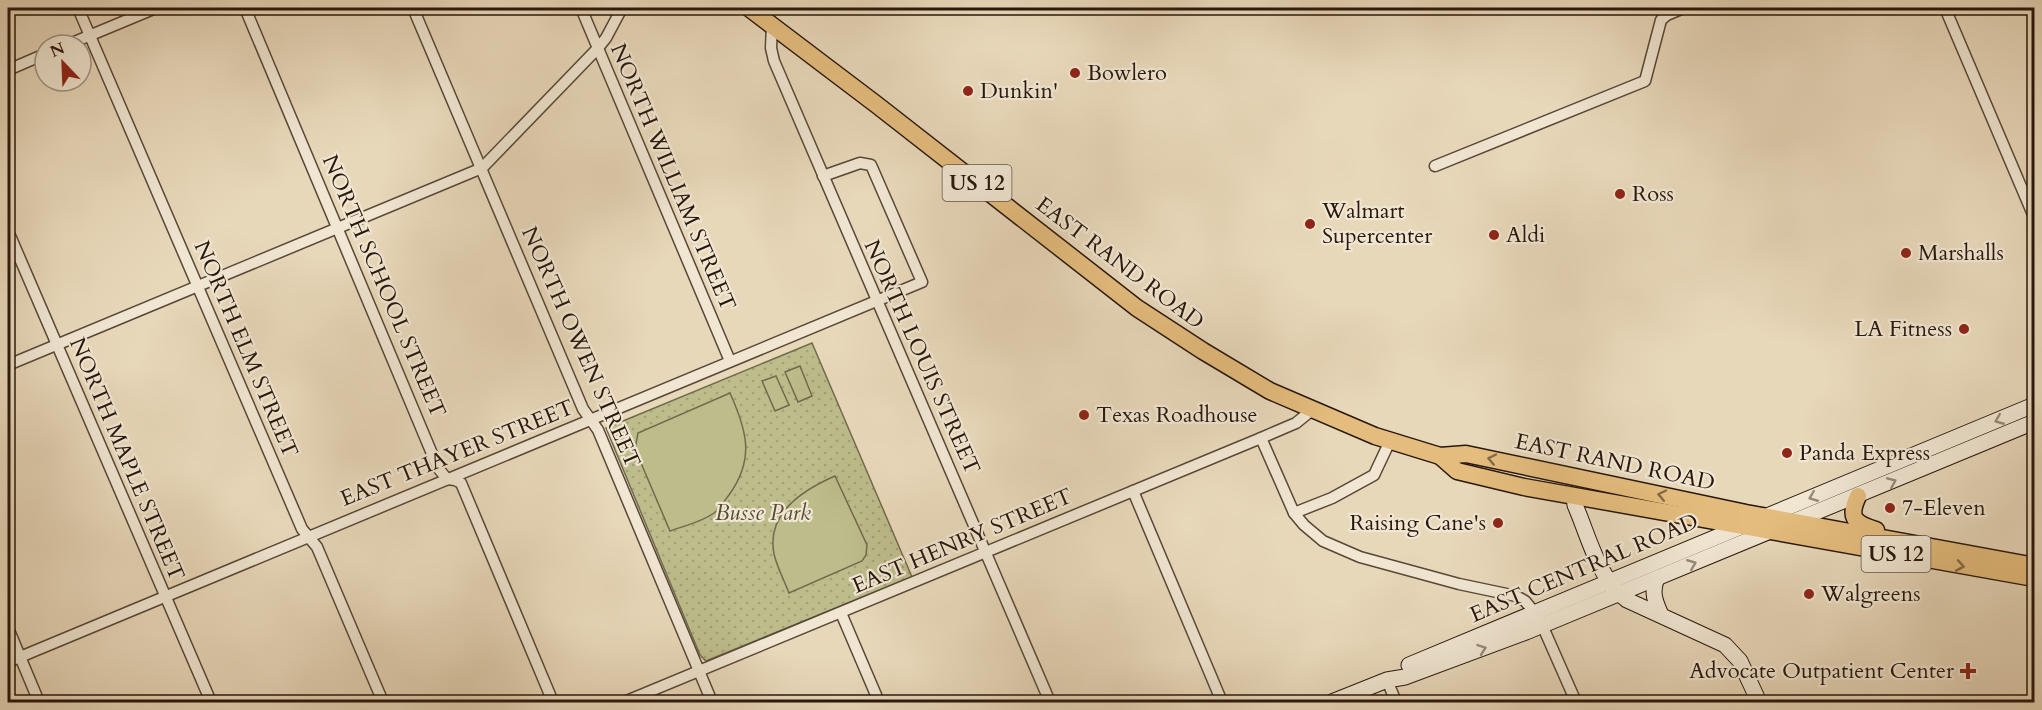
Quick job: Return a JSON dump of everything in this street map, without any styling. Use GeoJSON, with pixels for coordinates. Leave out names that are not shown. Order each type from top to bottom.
{"type":"FeatureCollection","features":[{"type":"Feature","properties":{"kind":"main road","name":"EAST RAND ROAD"},"geometry":{"type":"LineString","coordinates":[[749,8],[1137,308],[1270,391],[1390,441],[1440,456],[1466,454],[1769,524]]}},
{"type":"Feature","properties":{"kind":"main road","name":"EAST CENTRAL ROAD"},"geometry":{"type":"LineString","coordinates":[[1539,619],[1619,594],[1657,578],[1769,524],[2034,405]]}},
{"type":"Feature","properties":{"kind":"main road","name":"EAST CENTRAL ROAD"},"geometry":{"type":"LineString","coordinates":[[1332,702],[1387,680],[1405,676],[1539,619],[1608,582],[1769,524],[1858,496],[2034,422]]}},
{"type":"Feature","properties":{"kind":"main road","name":"EAST RAND ROAD"},"geometry":{"type":"LineString","coordinates":[[1440,456],[1457,471],[1524,487],[1769,524]]}},
{"type":"Feature","properties":{"kind":"main road"},"geometry":{"type":"LineString","coordinates":[[1574,496],[1575,506],[1608,582],[1627,600],[1707,636],[1732,651],[1740,661],[1759,702]]}},
{"type":"Feature","properties":{"kind":"main road"},"geometry":{"type":"LineString","coordinates":[[1858,496],[1852,512],[1858,523],[1928,546]]}},
{"type":"Feature","properties":{"kind":"main road","name":"US 12"},"geometry":{"type":"LineString","coordinates":[[1769,524],[1928,546],[2034,566]]}},
{"type":"Feature","properties":{"kind":"main road","name":"US 12"},"geometry":{"type":"LineString","coordinates":[[1769,524],[2034,578]]}},
{"type":"Feature","properties":{"kind":"main road"},"geometry":{"type":"LineString","coordinates":[[1657,578],[1653,589],[1655,602],[1661,615]]}},
{"type":"Feature","properties":{"kind":"street","name":"NORTH ELM STREET"},"geometry":{"type":"LineString","coordinates":[[78,8],[89,33]]}},
{"type":"Feature","properties":{"kind":"street"},"geometry":{"type":"LineString","coordinates":[[93,34],[156,8]]}},
{"type":"Feature","properties":{"kind":"street","name":"NORTH SCHOOL STREET"},"geometry":{"type":"LineString","coordinates":[[245,8],[438,468],[447,479],[461,483],[553,702]]}},
{"type":"Feature","properties":{"kind":"street","name":"NORTH OWEN STREET"},"geometry":{"type":"LineString","coordinates":[[413,8],[583,409],[598,430],[712,702]]}},
{"type":"Feature","properties":{"kind":"street","name":"NORTH WILLIAM STREET"},"geometry":{"type":"LineString","coordinates":[[581,8],[730,361]]}},
{"type":"Feature","properties":{"kind":"street"},"geometry":{"type":"LineString","coordinates":[[8,365],[481,169],[598,48],[622,8]]}},
{"type":"Feature","properties":{"kind":"street"},"geometry":{"type":"LineString","coordinates":[[1435,166],[1645,81],[1661,20],[1684,8]]}},
{"type":"Feature","properties":{"kind":"street"},"geometry":{"type":"LineString","coordinates":[[1945,8],[2034,217]]}},
{"type":"Feature","properties":{"kind":"street","name":"NORTH LOUIS STREET"},"geometry":{"type":"LineString","coordinates":[[772,25],[771,48],[774,61],[1050,702]]}},
{"type":"Feature","properties":{"kind":"street","name":"NORTH ELM STREET"},"geometry":{"type":"LineString","coordinates":[[93,42],[307,537],[317,547],[382,702]]}},
{"type":"Feature","properties":{"kind":"street"},"geometry":{"type":"LineString","coordinates":[[8,70],[33,59]]}},
{"type":"Feature","properties":{"kind":"street","name":"EAST THAYER STREET"},"geometry":{"type":"LineString","coordinates":[[8,662],[922,282],[871,165],[860,163],[822,176]]}},
{"type":"Feature","properties":{"kind":"street","name":"NORTH MAPLE STREET"},"geometry":{"type":"LineString","coordinates":[[8,231],[211,702]]}},
{"type":"Feature","properties":{"kind":"street","name":"EAST HENRY STREET"},"geometry":{"type":"LineString","coordinates":[[624,702],[1261,438],[1296,423],[1312,410]]}},
{"type":"Feature","properties":{"kind":"street"},"geometry":{"type":"LineString","coordinates":[[1261,438],[1294,513],[1317,537],[1350,554],[1448,581],[1516,596],[1525,601],[1539,619],[1576,702]]}},
{"type":"Feature","properties":{"kind":"street"},"geometry":{"type":"LineString","coordinates":[[1294,513],[1332,498],[1374,475],[1390,441]]}},
{"type":"Feature","properties":{"kind":"street"},"geometry":{"type":"LineString","coordinates":[[1133,491],[1222,702]]}},
{"type":"Feature","properties":{"kind":"street"},"geometry":{"type":"LineString","coordinates":[[841,612],[879,702]]}},
{"type":"Feature","properties":{"kind":"street"},"geometry":{"type":"LineString","coordinates":[[8,628],[39,702]]}},
{"type":"Feature","properties":{"kind":"street"},"geometry":{"type":"LineString","coordinates":[[1387,680],[1396,702]]}},
{"type":"Feature","properties":{"kind":"green space","name":"Busse Park"},"geometry":{"type":"Polygon","coordinates":[[[812,343],[912,577],[706,661],[700,655],[606,428],[812,343]]]}},
{"type":"Feature","properties":{"kind":"green space"},"geometry":{"type":"Polygon","coordinates":[[[800,366],[812,396],[798,402],[785,372],[800,366]]]}},
{"type":"Feature","properties":{"kind":"green space"},"geometry":{"type":"Polygon","coordinates":[[[776,376],[789,405],[775,411],[762,381],[776,376]]]}},
{"type":"Feature","properties":{"kind":"green space"},"geometry":{"type":"Polygon","coordinates":[[[730,393],[744,432],[746,445],[743,469],[729,495],[714,513],[670,531],[635,449],[638,433],[730,393]]]}},
{"type":"Feature","properties":{"kind":"green space"},"geometry":{"type":"Polygon","coordinates":[[[835,476],[867,545],[866,555],[862,561],[789,593],[774,554],[773,539],[776,526],[781,515],[800,496],[835,476]]]}},
{"type":"Feature","properties":{"kind":"place","name":"Bowlero"},"geometry":{"type":"Point","coordinates":[1075,73]}},
{"type":"Feature","properties":{"kind":"place","name":"Dunkin'"},"geometry":{"type":"Point","coordinates":[968,91]}},
{"type":"Feature","properties":{"kind":"place","name":"Ross"},"geometry":{"type":"Point","coordinates":[1620,194]}},
{"type":"Feature","properties":{"kind":"place","name":"Walmart Supercenter"},"geometry":{"type":"Point","coordinates":[1310,224]}},
{"type":"Feature","properties":{"kind":"place","name":"Aldi"},"geometry":{"type":"Point","coordinates":[1494,235]}},
{"type":"Feature","properties":{"kind":"place","name":"Marshalls"},"geometry":{"type":"Point","coordinates":[1906,253]}},
{"type":"Feature","properties":{"kind":"place","name":"LA Fitness"},"geometry":{"type":"Point","coordinates":[1964,329]}},
{"type":"Feature","properties":{"kind":"place","name":"Texas Roadhouse"},"geometry":{"type":"Point","coordinates":[1084,415]}},
{"type":"Feature","properties":{"kind":"place","name":"Panda Express"},"geometry":{"type":"Point","coordinates":[1787,453]}},
{"type":"Feature","properties":{"kind":"place","name":"7-Eleven"},"geometry":{"type":"Point","coordinates":[1890,508]}},
{"type":"Feature","properties":{"kind":"place","name":"Raising Cane's"},"geometry":{"type":"Point","coordinates":[1498,523]}},
{"type":"Feature","properties":{"kind":"place","name":"Walgreens"},"geometry":{"type":"Point","coordinates":[1809,594]}},
{"type":"Feature","properties":{"kind":"place","name":"Advocate Outpatient Center"},"geometry":{"type":"Point","coordinates":[1968,671]}}]}
